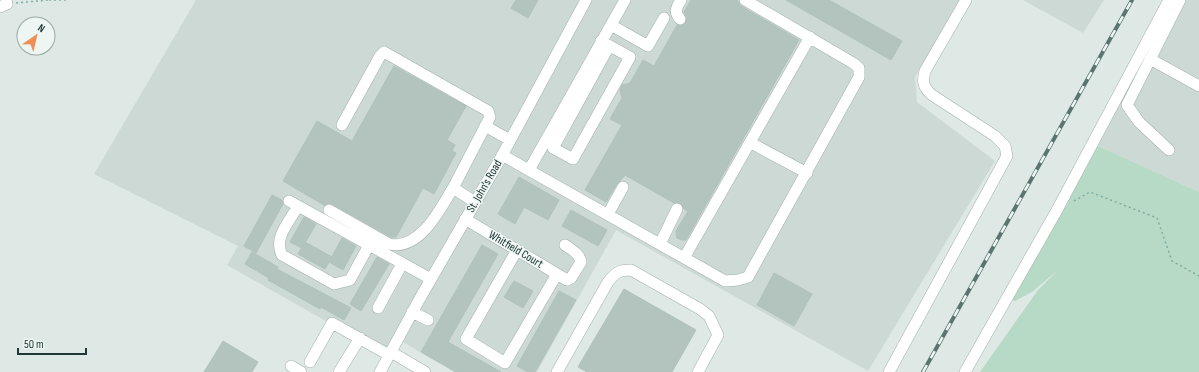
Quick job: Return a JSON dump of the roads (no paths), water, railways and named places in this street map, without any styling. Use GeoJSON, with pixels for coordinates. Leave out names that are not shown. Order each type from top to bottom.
{"type":"FeatureCollection","features":[{"type":"Feature","properties":{"kind":"street","name":"St. John's Road"},"geometry":{"type":"LineString","coordinates":[[380,372],[430,279],[502,155],[586,0]]}},
{"type":"Feature","properties":{"kind":"street"},"geometry":{"type":"LineString","coordinates":[[605,44],[630,57],[574,159],[553,148],[605,44],[611,25],[625,0]]}},
{"type":"Feature","properties":{"kind":"street"},"geometry":{"type":"LineString","coordinates":[[680,19],[676,15],[675,9],[681,0]]}},
{"type":"Feature","properties":{"kind":"street"},"geometry":{"type":"LineString","coordinates":[[502,155],[725,281],[738,280],[748,277],[859,77],[859,68],[854,63],[745,0]]}},
{"type":"Feature","properties":{"kind":"street"},"geometry":{"type":"LineString","coordinates":[[889,372],[1007,156],[1005,146],[996,136],[932,95],[925,89],[922,82],[925,71],[966,0]]}},
{"type":"Feature","properties":{"kind":"street"},"geometry":{"type":"LineString","coordinates":[[966,372],[1058,210],[1169,0]]}},
{"type":"Feature","properties":{"kind":"street"},"geometry":{"type":"LineString","coordinates":[[1169,150],[1139,122],[1127,105],[1180,0]]}},
{"type":"Feature","properties":{"kind":"street"},"geometry":{"type":"LineString","coordinates":[[611,25],[648,46],[664,18]]}},
{"type":"Feature","properties":{"kind":"street"},"geometry":{"type":"LineString","coordinates":[[684,258],[751,143],[810,37]]}},
{"type":"Feature","properties":{"kind":"street"},"geometry":{"type":"LineString","coordinates":[[529,170],[605,44]]}},
{"type":"Feature","properties":{"kind":"street"},"geometry":{"type":"LineString","coordinates":[[329,210],[389,244],[395,245],[417,237],[425,230],[453,188],[490,117],[488,111],[384,52],[380,56],[342,125]]}},
{"type":"Feature","properties":{"kind":"street"},"geometry":{"type":"LineString","coordinates":[[1150,59],[1199,86]]}},
{"type":"Feature","properties":{"kind":"street"},"geometry":{"type":"LineString","coordinates":[[485,126],[510,140]]}},
{"type":"Feature","properties":{"kind":"street"},"geometry":{"type":"LineString","coordinates":[[751,143],[807,173]]}},
{"type":"Feature","properties":{"kind":"street"},"geometry":{"type":"LineString","coordinates":[[608,214],[624,186]]}},
{"type":"Feature","properties":{"kind":"street"},"geometry":{"type":"LineString","coordinates":[[453,188],[475,202]]}},
{"type":"Feature","properties":{"kind":"street"},"geometry":{"type":"LineString","coordinates":[[369,245],[350,280],[334,284],[282,255],[278,248],[278,240],[294,203],[430,279]]}},
{"type":"Feature","properties":{"kind":"street"},"geometry":{"type":"LineString","coordinates":[[660,244],[677,209]]}},
{"type":"Feature","properties":{"kind":"street","name":"Whitfield Court"},"geometry":{"type":"LineString","coordinates":[[465,219],[567,280],[571,278],[581,262],[580,257],[565,245]]}},
{"type":"Feature","properties":{"kind":"street"},"geometry":{"type":"LineString","coordinates":[[517,250],[466,339],[505,363],[556,274]]}},
{"type":"Feature","properties":{"kind":"street"},"geometry":{"type":"LineString","coordinates":[[378,308],[402,264]]}},
{"type":"Feature","properties":{"kind":"street"},"geometry":{"type":"LineString","coordinates":[[557,372],[608,282],[615,273],[622,270],[631,270],[700,309],[709,316],[718,335],[698,372]]}},
{"type":"Feature","properties":{"kind":"street"},"geometry":{"type":"LineString","coordinates":[[412,312],[428,320]]}},
{"type":"Feature","properties":{"kind":"street"},"geometry":{"type":"LineString","coordinates":[[310,362],[332,323],[425,372]]}},
{"type":"Feature","properties":{"kind":"street"},"geometry":{"type":"LineString","coordinates":[[339,372],[360,338]]}},
{"type":"Feature","properties":{"kind":"street"},"geometry":{"type":"LineString","coordinates":[[291,366],[302,372]]}},
{"type":"Feature","properties":{"kind":"railway"},"geometry":{"type":"LineString","coordinates":[[923,372],[1132,0]]}}]}
